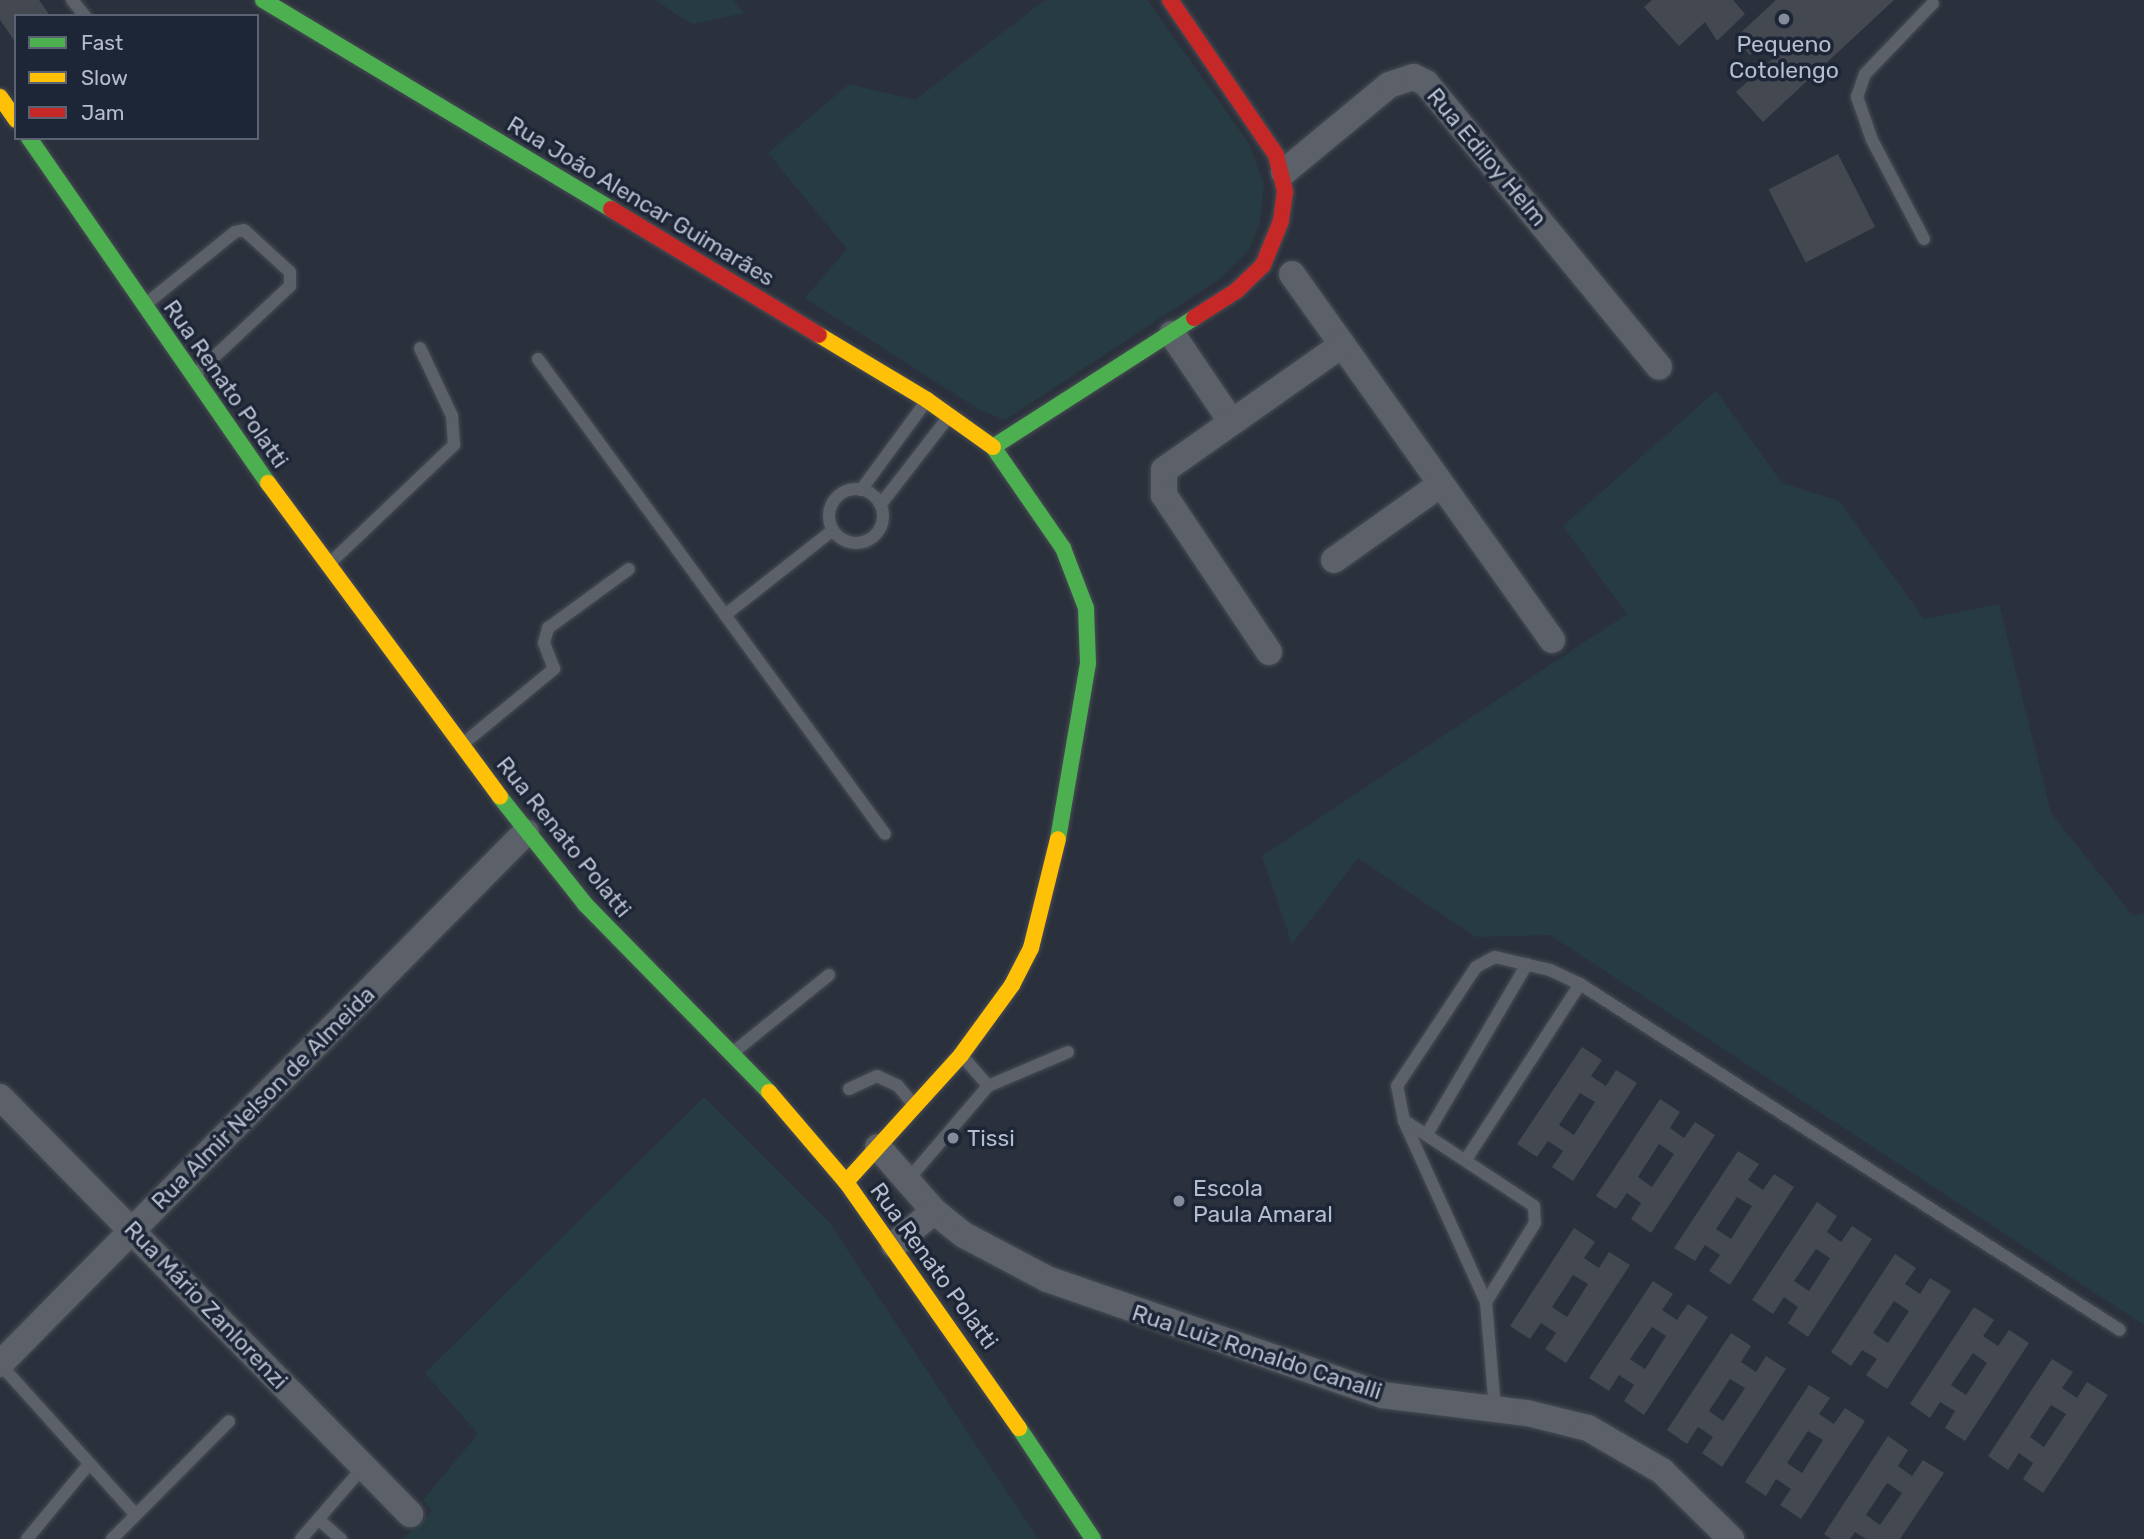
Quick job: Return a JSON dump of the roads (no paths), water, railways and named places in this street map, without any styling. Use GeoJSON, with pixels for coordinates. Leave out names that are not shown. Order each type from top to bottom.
{"type":"FeatureCollection","features":[{"type":"Feature","properties":{"kind":"main road","name":"Rua João Alencar Guimarães"},"geometry":{"type":"LineString","coordinates":[[263,0],[951,415],[993,447],[1038,509],[1077,579],[1086,608],[1088,663],[1058,842],[1031,948],[1013,985],[961,1055],[846,1181]]}},
{"type":"Feature","properties":{"kind":"main road"},"geometry":{"type":"LineString","coordinates":[[993,447],[1237,291],[1263,265],[1280,221],[1284,172],[1261,128],[1170,0]]}},
{"type":"Feature","properties":{"kind":"main road"},"geometry":{"type":"LineString","coordinates":[[0,97],[14,117]]}},
{"type":"Feature","properties":{"kind":"main road","name":"Rua Renato Polatti"},"geometry":{"type":"LineString","coordinates":[[30,140],[326,566],[526,832],[614,935],[732,1054],[846,1181],[894,1245],[1093,1539]]}},
{"type":"Feature","properties":{"kind":"street","name":"Rua Ediloy Helm"},"geometry":{"type":"LineString","coordinates":[[1284,172],[1389,85],[1414,77],[1426,83],[1659,368]]}},
{"type":"Feature","properties":{"kind":"street"},"geometry":{"type":"LineString","coordinates":[[1292,274],[1552,640]]}},
{"type":"Feature","properties":{"kind":"street"},"geometry":{"type":"LineString","coordinates":[[1171,334],[1231,421]]}},
{"type":"Feature","properties":{"kind":"street"},"geometry":{"type":"LineString","coordinates":[[1269,652],[1164,495],[1161,483],[1164,470],[1342,345]]}},
{"type":"Feature","properties":{"kind":"street"},"geometry":{"type":"LineString","coordinates":[[1334,560],[1441,484]]}},
{"type":"Feature","properties":{"kind":"street","name":"Rua Almir Nelson de Almeida"},"geometry":{"type":"LineString","coordinates":[[0,1364],[526,832]]}},
{"type":"Feature","properties":{"kind":"street","name":"Rua Mário Zanlorenzi"},"geometry":{"type":"LineString","coordinates":[[0,1097],[410,1514]]}},
{"type":"Feature","properties":{"kind":"street","name":"Rua Luiz Ronaldo Canalli"},"geometry":{"type":"LineString","coordinates":[[878,1147],[934,1211],[1004,1259],[1124,1308],[1382,1395],[1554,1418],[1627,1447],[1670,1479],[1731,1539]]}},
{"type":"Feature","properties":{"kind":"street"},"geometry":{"type":"LineString","coordinates":[[894,1245],[934,1211]]}},
{"type":"Feature","properties":{"kind":"lane"},"geometry":{"type":"LineString","coordinates":[[72,0],[84,14]]}},
{"type":"Feature","properties":{"kind":"lane"},"geometry":{"type":"LineString","coordinates":[[1924,239],[1872,140],[1857,97],[1865,75],[1933,1]]}},
{"type":"Feature","properties":{"kind":"lane"},"geometry":{"type":"LineString","coordinates":[[145,305],[235,232],[244,230],[290,272],[290,286],[194,376]]}},
{"type":"Feature","properties":{"kind":"lane"},"geometry":{"type":"LineString","coordinates":[[326,566],[454,445],[452,416],[420,348]]}},
{"type":"Feature","properties":{"kind":"lane"},"geometry":{"type":"LineString","coordinates":[[538,359],[885,834]]}},
{"type":"Feature","properties":{"kind":"lane"},"geometry":{"type":"LineString","coordinates":[[927,400],[861,490],[841,494],[834,501],[830,520],[833,530],[849,542],[869,540],[882,525],[881,504],[951,415]]}},
{"type":"Feature","properties":{"kind":"lane"},"geometry":{"type":"LineString","coordinates":[[861,490],[881,504]]}},
{"type":"Feature","properties":{"kind":"lane"},"geometry":{"type":"LineString","coordinates":[[725,615],[833,530]]}},
{"type":"Feature","properties":{"kind":"lane"},"geometry":{"type":"LineString","coordinates":[[461,745],[554,669],[544,643],[548,628],[629,569]]}},
{"type":"Feature","properties":{"kind":"lane"},"geometry":{"type":"LineString","coordinates":[[1495,1409],[1486,1302],[1404,1121],[1398,1100],[1400,1077],[1476,967],[1495,957],[1527,964],[1580,984],[2120,1330]]}},
{"type":"Feature","properties":{"kind":"lane"},"geometry":{"type":"LineString","coordinates":[[1427,1134],[1527,964]]}},
{"type":"Feature","properties":{"kind":"lane"},"geometry":{"type":"LineString","coordinates":[[732,1054],[829,975]]}},
{"type":"Feature","properties":{"kind":"lane"},"geometry":{"type":"LineString","coordinates":[[1466,1158],[1580,984]]}},
{"type":"Feature","properties":{"kind":"lane"},"geometry":{"type":"LineString","coordinates":[[907,1181],[988,1086],[1068,1052]]}},
{"type":"Feature","properties":{"kind":"lane"},"geometry":{"type":"LineString","coordinates":[[961,1055],[988,1086]]}},
{"type":"Feature","properties":{"kind":"lane"},"geometry":{"type":"LineString","coordinates":[[849,1089],[877,1076],[898,1086],[916,1107]]}},
{"type":"Feature","properties":{"kind":"lane"},"geometry":{"type":"LineString","coordinates":[[1404,1121],[1466,1158],[1534,1206],[1538,1213],[1486,1302]]}},
{"type":"Feature","properties":{"kind":"lane"},"geometry":{"type":"LineString","coordinates":[[0,1364],[135,1514]]}},
{"type":"Feature","properties":{"kind":"lane"},"geometry":{"type":"LineString","coordinates":[[112,1539],[229,1421]]}},
{"type":"Feature","properties":{"kind":"lane"},"geometry":{"type":"LineString","coordinates":[[27,1539],[89,1464]]}},
{"type":"Feature","properties":{"kind":"lane"},"geometry":{"type":"LineString","coordinates":[[301,1539],[364,1466]]}},
{"type":"Feature","properties":{"kind":"lane"},"geometry":{"type":"LineString","coordinates":[[319,1520],[341,1539]]}},
{"type":"Feature","properties":{"kind":"place","name":"Pequeno Cotolengo"},"geometry":{"type":"Point","coordinates":[1784,19]}},
{"type":"Feature","properties":{"kind":"place","name":"Tissi"},"geometry":{"type":"Point","coordinates":[953,1138]}},
{"type":"Feature","properties":{"kind":"place","name":"Escola Paula Amaral"},"geometry":{"type":"Point","coordinates":[1179,1201]}}]}
